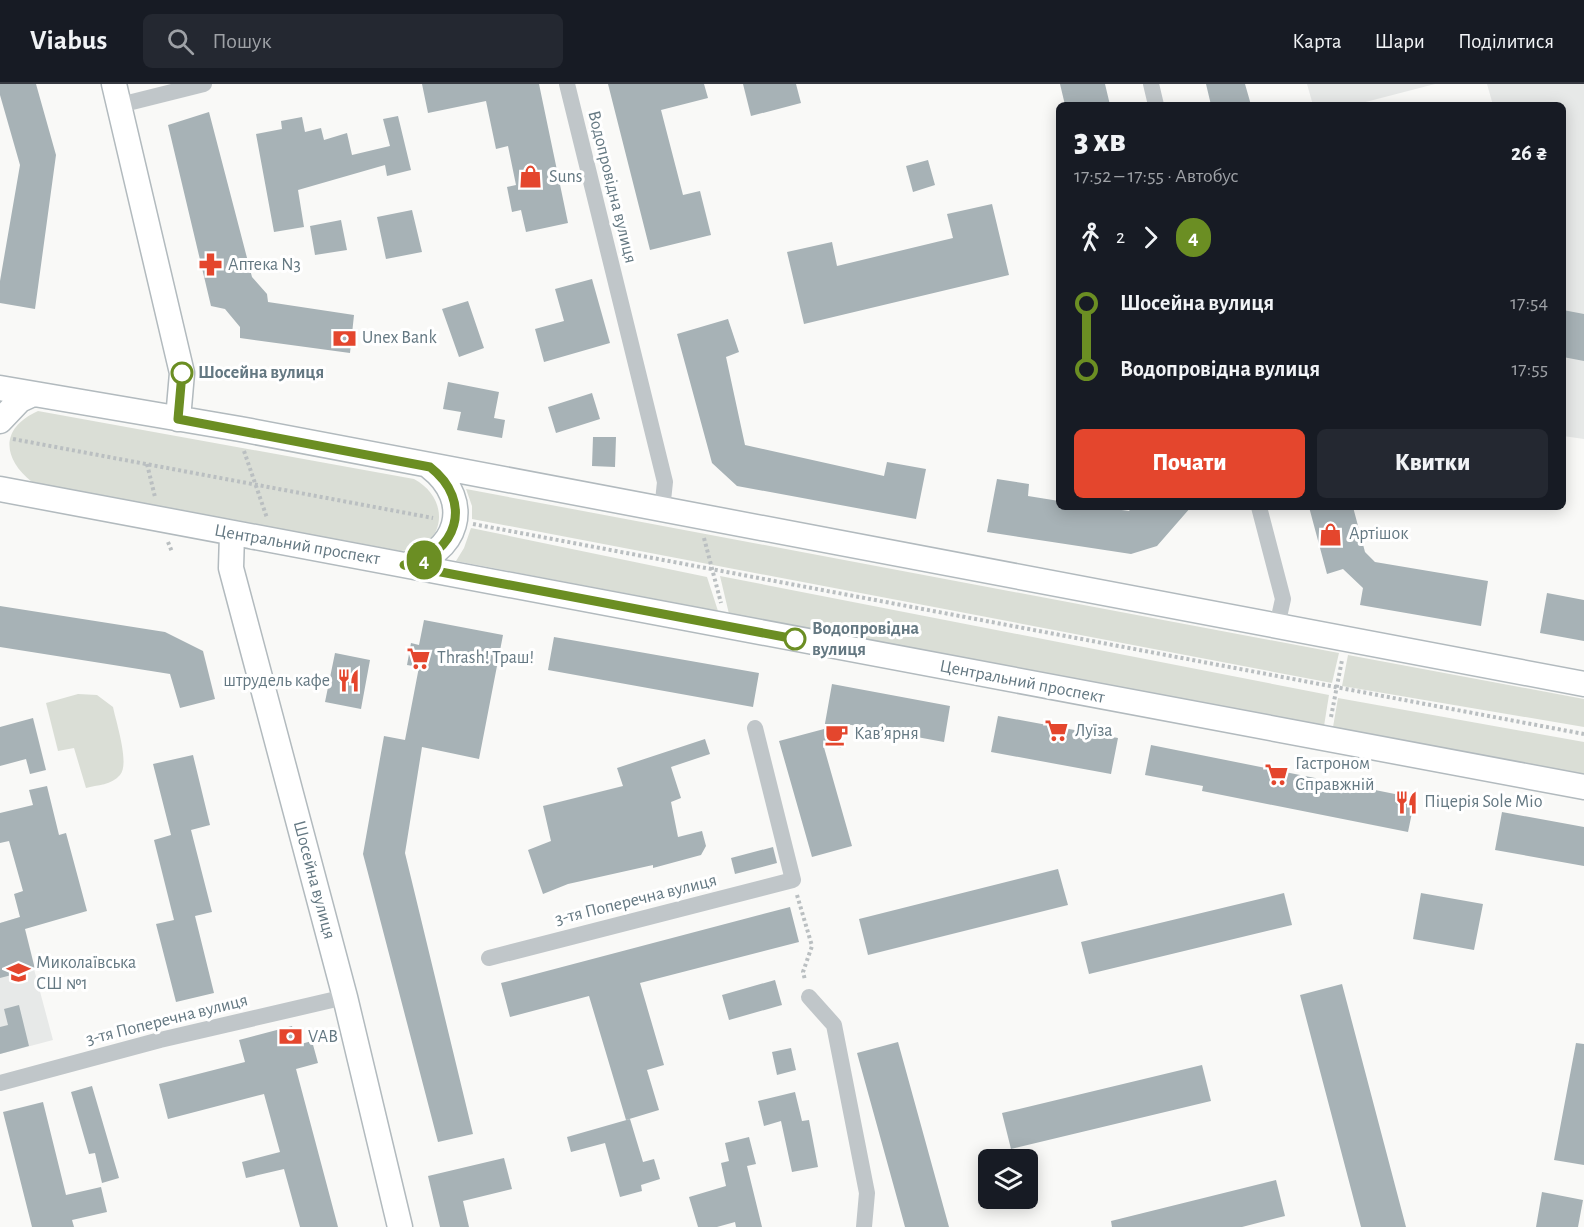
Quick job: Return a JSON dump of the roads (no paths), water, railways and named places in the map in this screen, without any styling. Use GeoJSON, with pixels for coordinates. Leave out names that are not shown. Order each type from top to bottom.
{"type":"FeatureCollection","features":[{"type":"Feature","properties":{"kind":"main road"},"geometry":{"type":"LineString","coordinates":[[117,95],[182,373],[178,419]]}},
{"type":"Feature","properties":{"kind":"main road"},"geometry":{"type":"LineString","coordinates":[[0,388],[178,419],[1584,684]]}},
{"type":"Feature","properties":{"kind":"main road"},"geometry":{"type":"LineString","coordinates":[[5,430],[8,410],[33,394]]}},
{"type":"Feature","properties":{"kind":"main road"},"geometry":{"type":"LineString","coordinates":[[404,565],[418,563],[438,551],[446,542],[455,521],[455,508],[450,490],[440,475],[430,467]]}},
{"type":"Feature","properties":{"kind":"main road"},"geometry":{"type":"LineString","coordinates":[[0,474],[8,491]]}},
{"type":"Feature","properties":{"kind":"main road","name":"Центральний проспект"},"geometry":{"type":"LineString","coordinates":[[8,491],[1584,788]]}},
{"type":"Feature","properties":{"kind":"main road","name":"Шосейна вулиця"},"geometry":{"type":"LineString","coordinates":[[232,534],[231,568],[345,997],[400,1227]]}},
{"type":"Feature","properties":{"kind":"street"},"geometry":{"type":"LineString","coordinates":[[117,95],[204,84]]}},
{"type":"Feature","properties":{"kind":"street","name":"Водопровідна вулиця"},"geometry":{"type":"LineString","coordinates":[[567,84],[665,482],[662,510]]}},
{"type":"Feature","properties":{"kind":"street"},"geometry":{"type":"LineString","coordinates":[[1151,84],[1155,102]]}},
{"type":"Feature","properties":{"kind":"street"},"geometry":{"type":"LineString","coordinates":[[1260,510],[1283,599],[1277,626]]}},
{"type":"Feature","properties":{"kind":"street","name":"3-тя Поперечна вулиця"},"geometry":{"type":"LineString","coordinates":[[489,958],[793,880],[755,728]]}},
{"type":"Feature","properties":{"kind":"street","name":"3-тя Поперечна вулиця"},"geometry":{"type":"LineString","coordinates":[[0,1083],[160,1040],[345,997]]}},
{"type":"Feature","properties":{"kind":"street"},"geometry":{"type":"LineString","coordinates":[[809,997],[834,1025],[867,1192],[864,1227]]}},
{"type":"Feature","properties":{"kind":"place","name":"Suns"},"geometry":{"type":"Point","coordinates":[531,177]}},
{"type":"Feature","properties":{"kind":"place","name":"Аптека N3"},"geometry":{"type":"Point","coordinates":[210,265]}},
{"type":"Feature","properties":{"kind":"place","name":"Unex Bank"},"geometry":{"type":"Point","coordinates":[344,338]}},
{"type":"Feature","properties":{"kind":"place","name":"Шосейна вулиця"},"geometry":{"type":"Point","coordinates":[182,373]}},
{"type":"Feature","properties":{"kind":"place","name":"Артішок"},"geometry":{"type":"Point","coordinates":[1331,534]}},
{"type":"Feature","properties":{"kind":"place","name":"Водопровідна вулиця"},"geometry":{"type":"Point","coordinates":[795,639]}},
{"type":"Feature","properties":{"kind":"place","name":"Thrash! Траш!"},"geometry":{"type":"Point","coordinates":[419,658]}},
{"type":"Feature","properties":{"kind":"place","name":"штрудель кафе"},"geometry":{"type":"Point","coordinates":[348,681]}},
{"type":"Feature","properties":{"kind":"place","name":"Луїза"},"geometry":{"type":"Point","coordinates":[1057,731]}},
{"type":"Feature","properties":{"kind":"place","name":"Кав’ярня"},"geometry":{"type":"Point","coordinates":[836,734]}},
{"type":"Feature","properties":{"kind":"place","name":"Гастроном Справжній"},"geometry":{"type":"Point","coordinates":[1277,774]}},
{"type":"Feature","properties":{"kind":"place","name":"Піцерія Sole Mio"},"geometry":{"type":"Point","coordinates":[1406,802]}},
{"type":"Feature","properties":{"kind":"place","name":"Миколаївська СШ №1"},"geometry":{"type":"Point","coordinates":[18,973]}},
{"type":"Feature","properties":{"kind":"place","name":"VAB"},"geometry":{"type":"Point","coordinates":[290,1037]}}]}
